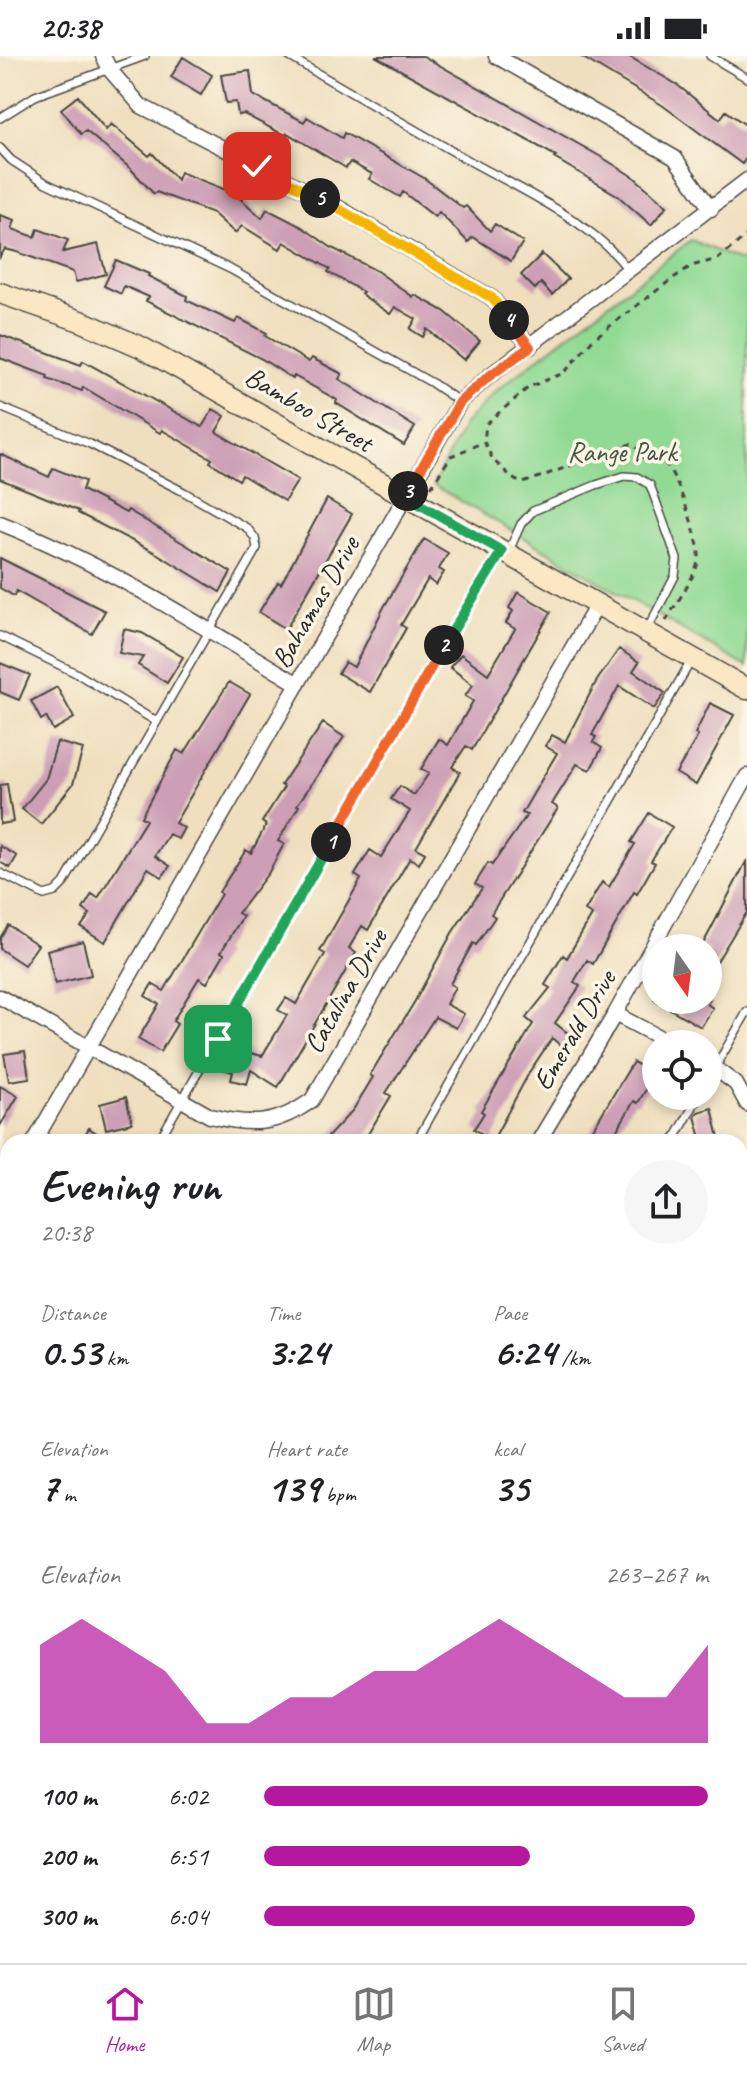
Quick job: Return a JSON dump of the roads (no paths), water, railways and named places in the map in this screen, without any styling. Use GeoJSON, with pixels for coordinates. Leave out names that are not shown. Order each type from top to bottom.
{"type":"FeatureCollection","features":[{"type":"Feature","properties":{"kind":"street"},"geometry":{"type":"LineString","coordinates":[[496,56],[675,158],[711,209]]}},
{"type":"Feature","properties":{"kind":"street"},"geometry":{"type":"LineString","coordinates":[[106,63],[141,106],[334,205],[492,298],[530,347]]}},
{"type":"Feature","properties":{"kind":"street","name":"Bahamas Drive"},"geometry":{"type":"LineString","coordinates":[[39,1134],[460,402],[488,377],[747,180]]}},
{"type":"Feature","properties":{"kind":"street","name":"Bamboo Street"},"geometry":{"type":"LineString","coordinates":[[0,293],[83,322],[141,347],[747,689]]}},
{"type":"Feature","properties":{"kind":"street"},"geometry":{"type":"LineString","coordinates":[[0,523],[154,598],[298,684]]}},
{"type":"Feature","properties":{"kind":"street","name":"Catalina Drive"},"geometry":{"type":"LineString","coordinates":[[0,997],[210,1116],[240,1123],[291,1115],[312,1100],[597,605]]}},
{"type":"Feature","properties":{"kind":"street","name":"Emerald Drive"},"geometry":{"type":"LineString","coordinates":[[543,1134],[615,1014],[747,776]]}},
{"type":"Feature","properties":{"kind":"street"},"geometry":{"type":"LineString","coordinates":[[615,1014],[645,1030]]}},
{"type":"Feature","properties":{"kind":"street"},"geometry":{"type":"LineString","coordinates":[[722,1073],[736,1084],[747,1104]]}},
{"type":"Feature","properties":{"kind":"lane"},"geometry":{"type":"LineString","coordinates":[[0,118],[35,96],[106,63],[145,56]]}},
{"type":"Feature","properties":{"kind":"lane"},"geometry":{"type":"LineString","coordinates":[[288,56],[529,194],[595,236],[630,271]]}},
{"type":"Feature","properties":{"kind":"lane"},"geometry":{"type":"LineString","coordinates":[[710,56],[747,78]]}},
{"type":"Feature","properties":{"kind":"lane"},"geometry":{"type":"LineString","coordinates":[[0,148],[11,160],[46,183],[230,269],[432,383],[460,402]]}},
{"type":"Feature","properties":{"kind":"lane"},"geometry":{"type":"LineString","coordinates":[[0,407],[90,444],[247,528],[255,538],[257,548],[64,883],[55,892],[44,895],[0,873]]}},
{"type":"Feature","properties":{"kind":"lane"},"geometry":{"type":"LineString","coordinates":[[163,1134],[438,655],[521,524],[533,511],[624,476],[637,477],[650,485],[677,559],[675,576],[646,632]]}},
{"type":"Feature","properties":{"kind":"lane"},"geometry":{"type":"LineString","coordinates":[[0,636],[76,673],[157,722]]}},
{"type":"Feature","properties":{"kind":"lane"},"geometry":{"type":"LineString","coordinates":[[421,1134],[693,658]]}},
{"type":"Feature","properties":{"kind":"lane"},"geometry":{"type":"LineString","coordinates":[[722,1050],[747,1012]]}},
{"type":"Feature","properties":{"kind":"lane"},"geometry":{"type":"LineString","coordinates":[[678,1134],[691,1110]]}},
{"type":"Feature","properties":{"kind":"park label","name":"Range Park"},"geometry":{"type":"Point","coordinates":[622,451]}}]}
